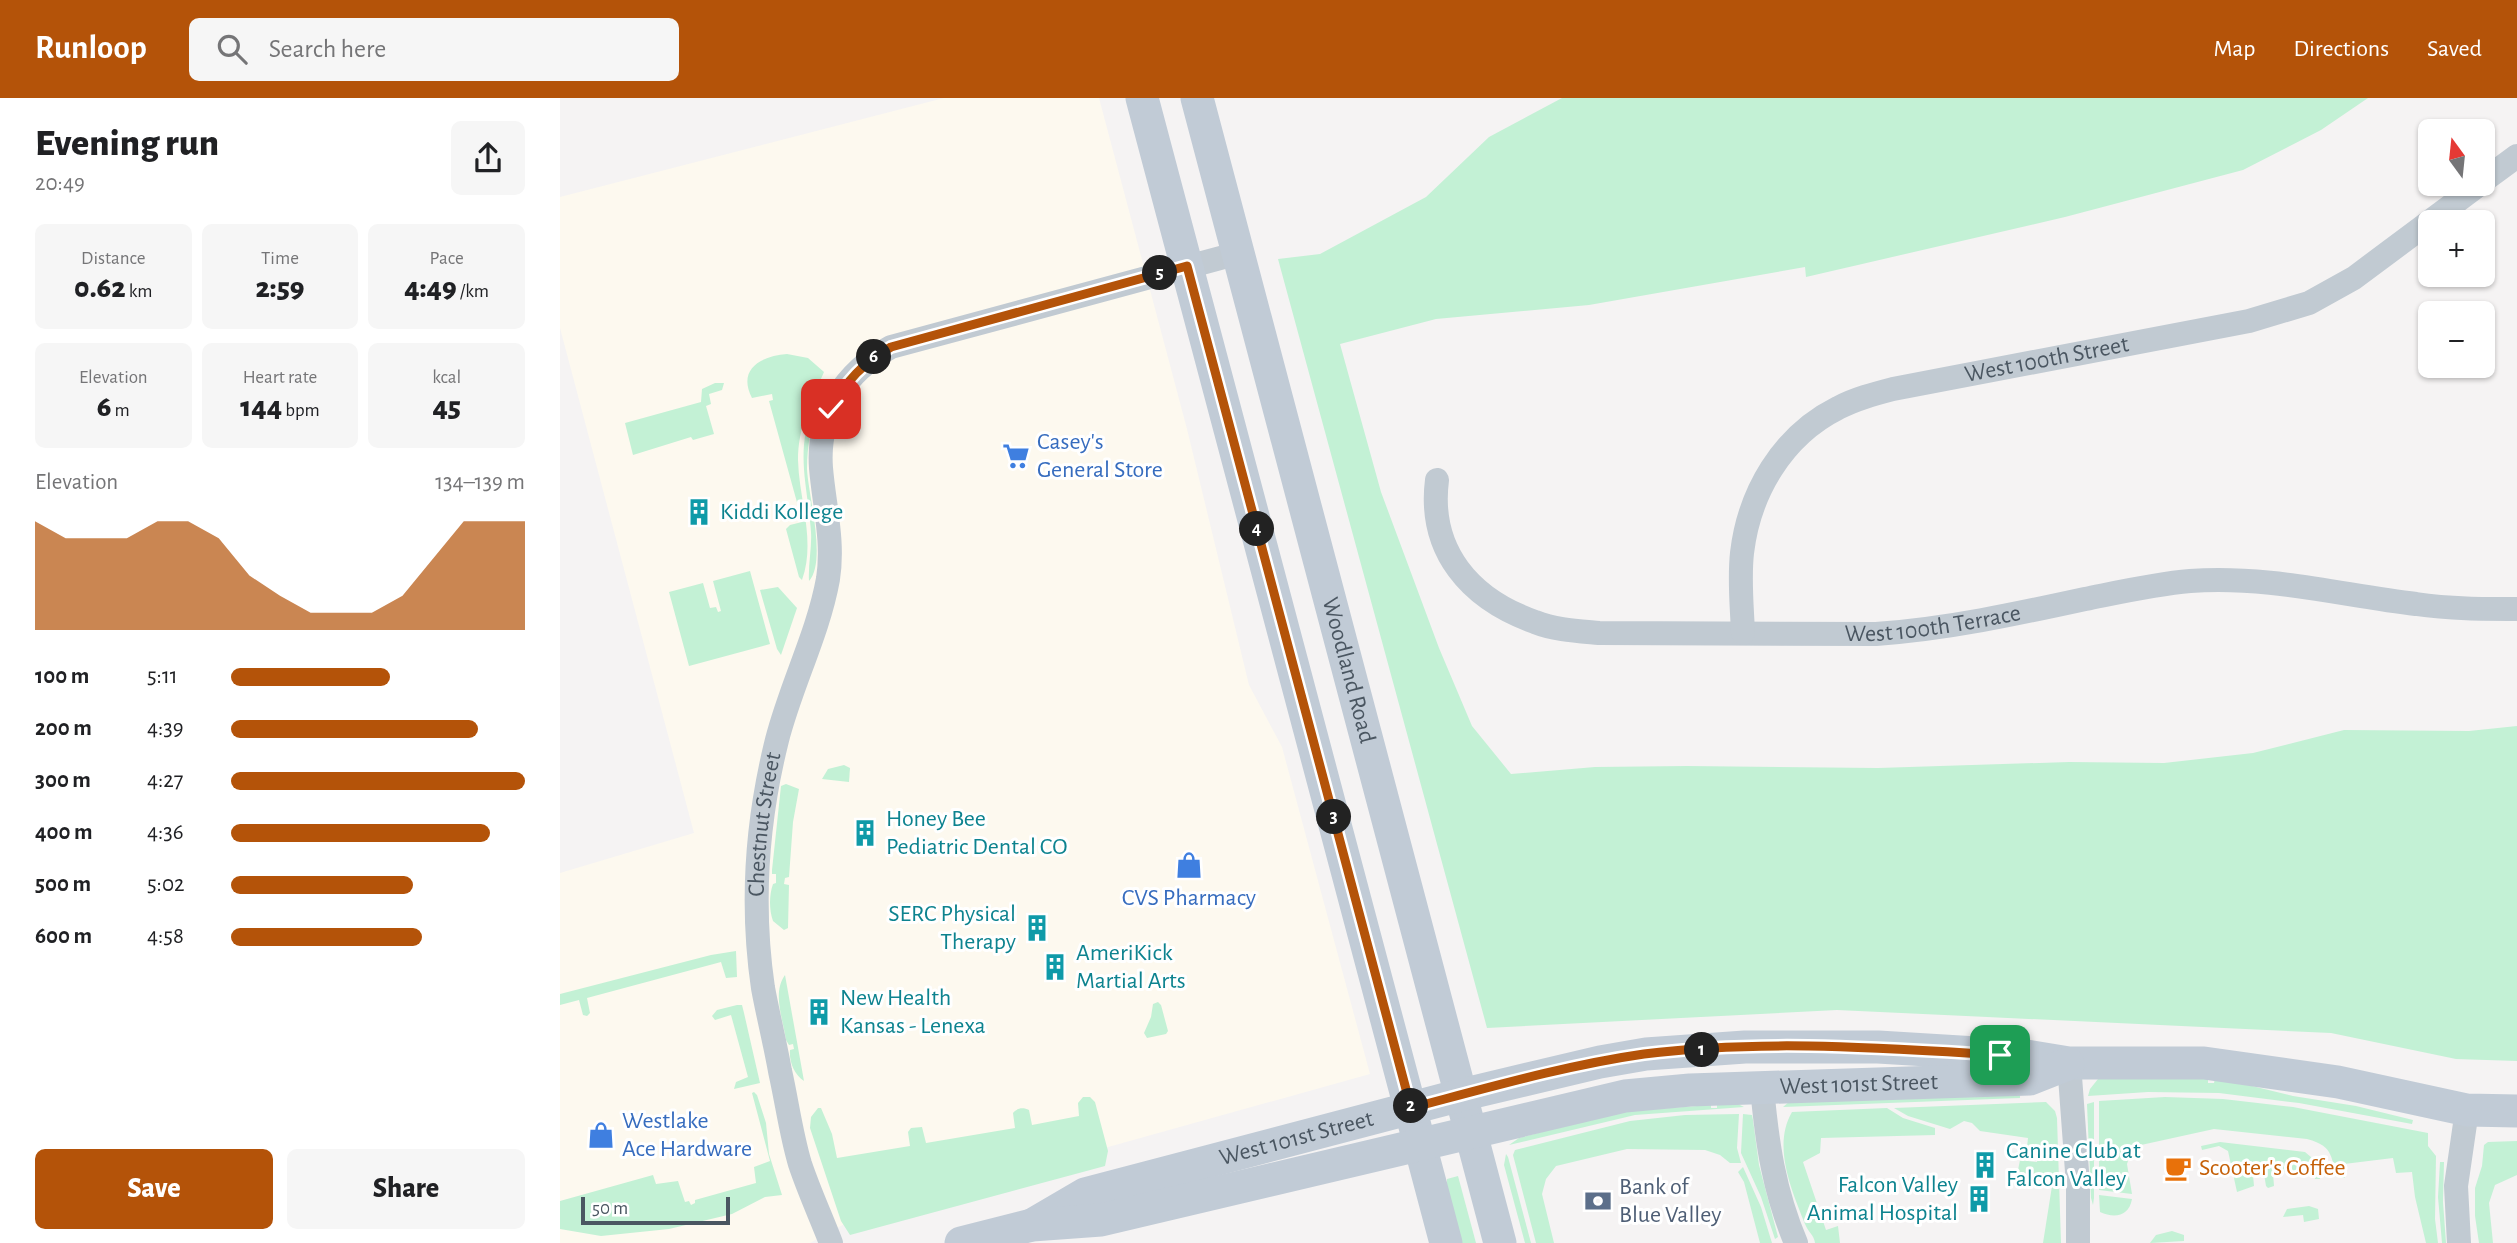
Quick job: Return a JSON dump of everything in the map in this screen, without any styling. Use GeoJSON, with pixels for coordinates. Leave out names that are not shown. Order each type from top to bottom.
{"type":"FeatureCollection","features":[{"type":"Feature","properties":{"kind":"street"},"geometry":{"type":"LineString","coordinates":[[1142,98],[1446,1243]]}},
{"type":"Feature","properties":{"kind":"street","name":"Woodland Road"},"geometry":{"type":"LineString","coordinates":[[1197,98],[1500,1243]]}},
{"type":"Feature","properties":{"kind":"street","name":"West 100th Street"},"geometry":{"type":"LineString","coordinates":[[2496,173],[2516,159]]}},
{"type":"Feature","properties":{"kind":"street","name":"West 100th Street"},"geometry":{"type":"LineString","coordinates":[[1743,633],[1742,554],[1755,497],[1784,451],[1809,428],[1836,409],[1893,389],[2249,321],[2309,303],[2354,278],[2464,196]]}},
{"type":"Feature","properties":{"kind":"street","name":"Chestnut Street"},"geometry":{"type":"LineString","coordinates":[[831,1243],[800,1164],[790,1123],[763,987],[757,895],[763,816],[777,739],[819,615],[828,576],[830,534],[821,466],[824,430],[831,409],[849,379],[868,361],[891,347],[1239,253]]}},
{"type":"Feature","properties":{"kind":"street","name":"West 100th Terrace"},"geometry":{"type":"LineString","coordinates":[[1437,480],[1436,517],[1440,538],[1449,558],[1465,579],[1486,597],[1509,610],[1535,622],[1565,630],[1599,633],[1876,634],[1955,626],[2154,585],[2229,580],[2296,586],[2418,605],[2517,609]]}},
{"type":"Feature","properties":{"kind":"street","name":"West 101st Street"},"geometry":{"type":"LineString","coordinates":[[1032,1225],[1085,1194],[1461,1095],[1600,1062],[1646,1054],[1745,1047],[1878,1048],[2026,1056],[2069,1063],[2204,1063],[2338,1082],[2467,1110],[2517,1111]]}},
{"type":"Feature","properties":{"kind":"street"},"geometry":{"type":"LineString","coordinates":[[2069,1063],[2078,1185],[2078,1243]]}},
{"type":"Feature","properties":{"kind":"street","name":"West 101st Street"},"geometry":{"type":"LineString","coordinates":[[961,1243],[1032,1225],[1101,1220],[1635,1095],[1762,1087],[2030,1079],[2069,1063]]}},
{"type":"Feature","properties":{"kind":"street"},"geometry":{"type":"LineString","coordinates":[[1762,1087],[1775,1183],[1796,1243]]}},
{"type":"Feature","properties":{"kind":"street"},"geometry":{"type":"LineString","coordinates":[[2459,1243],[2456,1186],[2467,1110]]}},
{"type":"Feature","properties":{"kind":"shaded area"},"geometry":{"type":"Polygon","coordinates":[[[944,98],[1099,98],[1187,429],[1249,685],[1282,747],[1370,1074],[857,1217],[810,1243],[560,1243],[560,873],[694,833],[560,328],[560,197],[944,98]]]}},
{"type":"Feature","properties":{"kind":"green space"},"geometry":{"type":"Polygon","coordinates":[[[1562,98],[2368,98],[2321,130],[2243,170],[2065,217],[1806,277],[1805,267],[1589,305],[1436,319],[1340,344],[1381,492],[1439,648],[1472,726],[1511,774],[1595,767],[1878,768],[2069,762],[2164,763],[2253,753],[2344,730],[2469,731],[2517,726],[2517,1061],[2456,1059],[2331,1033],[1837,1010],[1487,1028],[1278,259],[1320,254],[1426,197],[1489,137],[1562,98]]]}},
{"type":"Feature","properties":{"kind":"green space"},"geometry":{"type":"Polygon","coordinates":[[[787,354],[808,358],[824,372],[806,414],[800,436],[799,475],[807,535],[806,565],[802,580],[786,529],[802,522],[799,513],[803,511],[801,505],[798,506],[769,401],[773,400],[772,394],[752,398],[747,379],[754,366],[761,361],[787,354]]]}},
{"type":"Feature","properties":{"kind":"green space"},"geometry":{"type":"Polygon","coordinates":[[[715,383],[724,383],[722,390],[709,394],[711,404],[706,406],[714,434],[693,440],[691,437],[633,455],[625,423],[701,402],[702,389],[715,383]]]}},
{"type":"Feature","properties":{"kind":"green space"},"geometry":{"type":"Polygon","coordinates":[[[816,399],[819,400],[810,434],[807,469],[817,543],[814,571],[809,581],[811,532],[804,450],[809,417],[816,399]]]}},
{"type":"Feature","properties":{"kind":"green space"},"geometry":{"type":"Polygon","coordinates":[[[750,571],[770,644],[689,666],[669,592],[703,583],[710,608],[716,607],[718,612],[721,611],[713,581],[750,571]]]}},
{"type":"Feature","properties":{"kind":"green space"},"geometry":{"type":"Polygon","coordinates":[[[778,587],[797,608],[781,655],[760,590],[778,587]]]}},
{"type":"Feature","properties":{"kind":"green space"},"geometry":{"type":"Polygon","coordinates":[[[844,765],[850,768],[849,782],[822,779],[828,769],[844,765]]]}},
{"type":"Feature","properties":{"kind":"green space"},"geometry":{"type":"Polygon","coordinates":[[[786,784],[799,789],[793,822],[789,877],[785,878],[784,884],[789,885],[788,928],[784,930],[773,921],[770,902],[773,884],[776,883],[776,874],[772,874],[772,870],[781,786],[786,784]]]}},
{"type":"Feature","properties":{"kind":"green space"},"geometry":{"type":"Polygon","coordinates":[[[736,951],[737,977],[726,978],[721,962],[587,998],[590,1013],[587,1016],[583,1015],[579,1000],[560,1005],[560,994],[736,951]]]}},
{"type":"Feature","properties":{"kind":"green space"},"geometry":{"type":"Polygon","coordinates":[[[785,975],[804,1081],[797,1075],[791,1063],[790,1050],[794,1049],[793,1044],[789,1045],[786,1040],[781,1015],[779,990],[785,975]]]}},
{"type":"Feature","properties":{"kind":"green space"},"geometry":{"type":"Polygon","coordinates":[[[1158,1002],[1168,1031],[1166,1034],[1147,1038],[1144,1033],[1153,1004],[1158,1002]]]}},
{"type":"Feature","properties":{"kind":"green space"},"geometry":{"type":"Polygon","coordinates":[[[742,1005],[760,1083],[734,1089],[736,1082],[748,1077],[731,1015],[715,1020],[712,1016],[717,1010],[742,1005]]]}},
{"type":"Feature","properties":{"kind":"green space"},"geometry":{"type":"Polygon","coordinates":[[[2208,1078],[2208,1083],[2214,1083],[2215,1078],[2219,1078],[2413,1120],[2412,1124],[2299,1103],[2219,1093],[2148,1092],[2088,1096],[2098,1079],[2208,1078]]]}},
{"type":"Feature","properties":{"kind":"green space"},"geometry":{"type":"Polygon","coordinates":[[[754,1092],[766,1123],[769,1154],[782,1195],[765,1197],[732,1214],[669,1229],[601,1236],[560,1229],[560,1201],[653,1175],[656,1184],[678,1181],[685,1202],[689,1201],[691,1205],[695,1200],[756,1183],[754,1167],[770,1161],[752,1093],[754,1092]]]}},
{"type":"Feature","properties":{"kind":"green space"},"geometry":{"type":"Polygon","coordinates":[[[2020,1093],[2020,1098],[1783,1107],[1789,1102],[2020,1093]]]}},
{"type":"Feature","properties":{"kind":"green space"},"geometry":{"type":"Polygon","coordinates":[[[1083,1097],[1090,1097],[1095,1102],[1108,1151],[1105,1166],[850,1235],[841,1221],[810,1128],[811,1117],[821,1108],[832,1134],[837,1158],[910,1146],[908,1132],[911,1128],[922,1127],[926,1143],[1015,1128],[1013,1113],[1020,1108],[1029,1110],[1032,1125],[1079,1116],[1078,1103],[1083,1097]]]}},
{"type":"Feature","properties":{"kind":"green space"},"geometry":{"type":"Polygon","coordinates":[[[2165,1097],[2223,1099],[2293,1107],[2428,1133],[2428,1146],[2436,1156],[2435,1219],[2438,1243],[2426,1243],[2412,1172],[2396,1173],[2393,1158],[2344,1164],[2345,1178],[2340,1178],[2327,1150],[2317,1142],[2307,1139],[2214,1129],[2141,1145],[2130,1155],[2127,1164],[2132,1194],[2099,1190],[2099,1101],[2165,1097]]]}},
{"type":"Feature","properties":{"kind":"green space"},"geometry":{"type":"Polygon","coordinates":[[[2046,1102],[2055,1111],[2057,1118],[2061,1243],[2043,1243],[2052,1186],[2044,1182],[2044,1175],[2030,1174],[2028,1187],[2015,1185],[2020,1160],[2037,1162],[2039,1149],[2027,1147],[2028,1138],[1980,1131],[1972,1123],[1964,1121],[1950,1129],[1908,1116],[1894,1108],[2046,1102]]]}},
{"type":"Feature","properties":{"kind":"green space"},"geometry":{"type":"Polygon","coordinates":[[[2094,1102],[2094,1198],[2093,1205],[2087,1104],[2094,1102]]]}},
{"type":"Feature","properties":{"kind":"green space"},"geometry":{"type":"Polygon","coordinates":[[[1717,1104],[1738,1104],[1744,1107],[1635,1115],[1509,1145],[1519,1138],[1614,1112],[1711,1105],[1711,1108],[1717,1108],[1717,1104]]]}},
{"type":"Feature","properties":{"kind":"green space"},"geometry":{"type":"Polygon","coordinates":[[[1887,1108],[1903,1118],[1935,1128],[1935,1135],[1821,1138],[1820,1153],[1803,1162],[1826,1230],[1838,1226],[1840,1243],[1815,1243],[1806,1227],[1786,1168],[1784,1139],[1792,1112],[1887,1108]]]}},
{"type":"Feature","properties":{"kind":"green space"},"geometry":{"type":"Polygon","coordinates":[[[1739,1114],[1737,1148],[1741,1163],[1730,1163],[1720,1155],[1705,1150],[1627,1149],[1556,1166],[1546,1179],[1542,1194],[1554,1243],[1536,1243],[1513,1155],[1515,1150],[1630,1121],[1685,1115],[1739,1114]]]}},
{"type":"Feature","properties":{"kind":"green space"},"geometry":{"type":"Polygon","coordinates":[[[1743,1114],[1752,1115],[1759,1165],[1778,1237],[1775,1239],[1761,1197],[1741,1153],[1743,1114]]]}},
{"type":"Feature","properties":{"kind":"green space"},"geometry":{"type":"Polygon","coordinates":[[[2517,1141],[2517,1175],[2495,1185],[2489,1203],[2493,1243],[2479,1243],[2475,1188],[2482,1166],[2484,1145],[2488,1142],[2517,1141]]]}},
{"type":"Feature","properties":{"kind":"green space"},"geometry":{"type":"Polygon","coordinates":[[[2220,1142],[2305,1152],[2318,1163],[2320,1179],[2315,1179],[2313,1168],[2273,1173],[2274,1186],[2268,1188],[2264,1174],[2253,1175],[2254,1186],[2237,1192],[2228,1151],[2219,1146],[2202,1150],[2201,1146],[2220,1142]]]}},
{"type":"Feature","properties":{"kind":"green space"},"geometry":{"type":"Polygon","coordinates":[[[1506,1154],[1531,1243],[1525,1243],[1504,1165],[1506,1154]]]}},
{"type":"Feature","properties":{"kind":"green space"},"geometry":{"type":"Polygon","coordinates":[[[2440,1162],[2444,1162],[2446,1243],[2442,1243],[2438,1197],[2440,1162]]]}},
{"type":"Feature","properties":{"kind":"green space"},"geometry":{"type":"Polygon","coordinates":[[[1743,1167],[1761,1207],[1772,1243],[1760,1243],[1744,1182],[1738,1172],[1743,1167]]]}},
{"type":"Feature","properties":{"kind":"green space"},"geometry":{"type":"Polygon","coordinates":[[[1458,1176],[1476,1243],[1459,1243],[1447,1187],[1447,1179],[1458,1176]]]}},
{"type":"Feature","properties":{"kind":"green space"},"geometry":{"type":"Polygon","coordinates":[[[2099,1195],[2132,1199],[2125,1212],[2111,1215],[2100,1212],[2099,1195]]]}},
{"type":"Feature","properties":{"kind":"green space"},"geometry":{"type":"Polygon","coordinates":[[[2309,1206],[2318,1209],[2319,1219],[2304,1222],[2303,1215],[2283,1217],[2287,1209],[2309,1206]]]}},
{"type":"Feature","properties":{"kind":"green space"},"geometry":{"type":"Polygon","coordinates":[[[2172,1231],[2184,1235],[2184,1241],[2150,1243],[2156,1235],[2172,1231]]]}},
{"type":"Feature","properties":{"kind":"place","name":"Casey's General Store"},"geometry":{"type":"Point","coordinates":[1016,456]}},
{"type":"Feature","properties":{"kind":"place","name":"Kiddi Kollege"},"geometry":{"type":"Point","coordinates":[699,512]}},
{"type":"Feature","properties":{"kind":"place","name":"Honey Bee Pediatric Dental CO"},"geometry":{"type":"Point","coordinates":[865,833]}},
{"type":"Feature","properties":{"kind":"place","name":"CVS Pharmacy"},"geometry":{"type":"Point","coordinates":[1189,865]}},
{"type":"Feature","properties":{"kind":"place","name":"SERC Physical Therapy"},"geometry":{"type":"Point","coordinates":[1037,928]}},
{"type":"Feature","properties":{"kind":"place","name":"AmeriKick Martial Arts"},"geometry":{"type":"Point","coordinates":[1055,967]}},
{"type":"Feature","properties":{"kind":"place","name":"New Health Kansas - Lenexa"},"geometry":{"type":"Point","coordinates":[819,1012]}},
{"type":"Feature","properties":{"kind":"place","name":"Westlake Ace Hardware"},"geometry":{"type":"Point","coordinates":[601,1135]}},
{"type":"Feature","properties":{"kind":"place","name":"Canine Club at Falcon Valley"},"geometry":{"type":"Point","coordinates":[1985,1165]}},
{"type":"Feature","properties":{"kind":"place","name":"Scooter's Coffee"},"geometry":{"type":"Point","coordinates":[2178,1168]}},
{"type":"Feature","properties":{"kind":"place","name":"Falcon Valley Animal Hospital"},"geometry":{"type":"Point","coordinates":[1979,1199]}},
{"type":"Feature","properties":{"kind":"place","name":"Bank of Blue Valley"},"geometry":{"type":"Point","coordinates":[1598,1201]}},
{"type":"Feature","properties":{"kind":"route"},"geometry":{"type":"LineString","coordinates":[[831,409],[849,379],[875,356],[891,347],[1187,266],[1411,1108],[1600,1062],[1646,1054],[1745,1047],[1878,1048],[2000,1055]]}}]}
